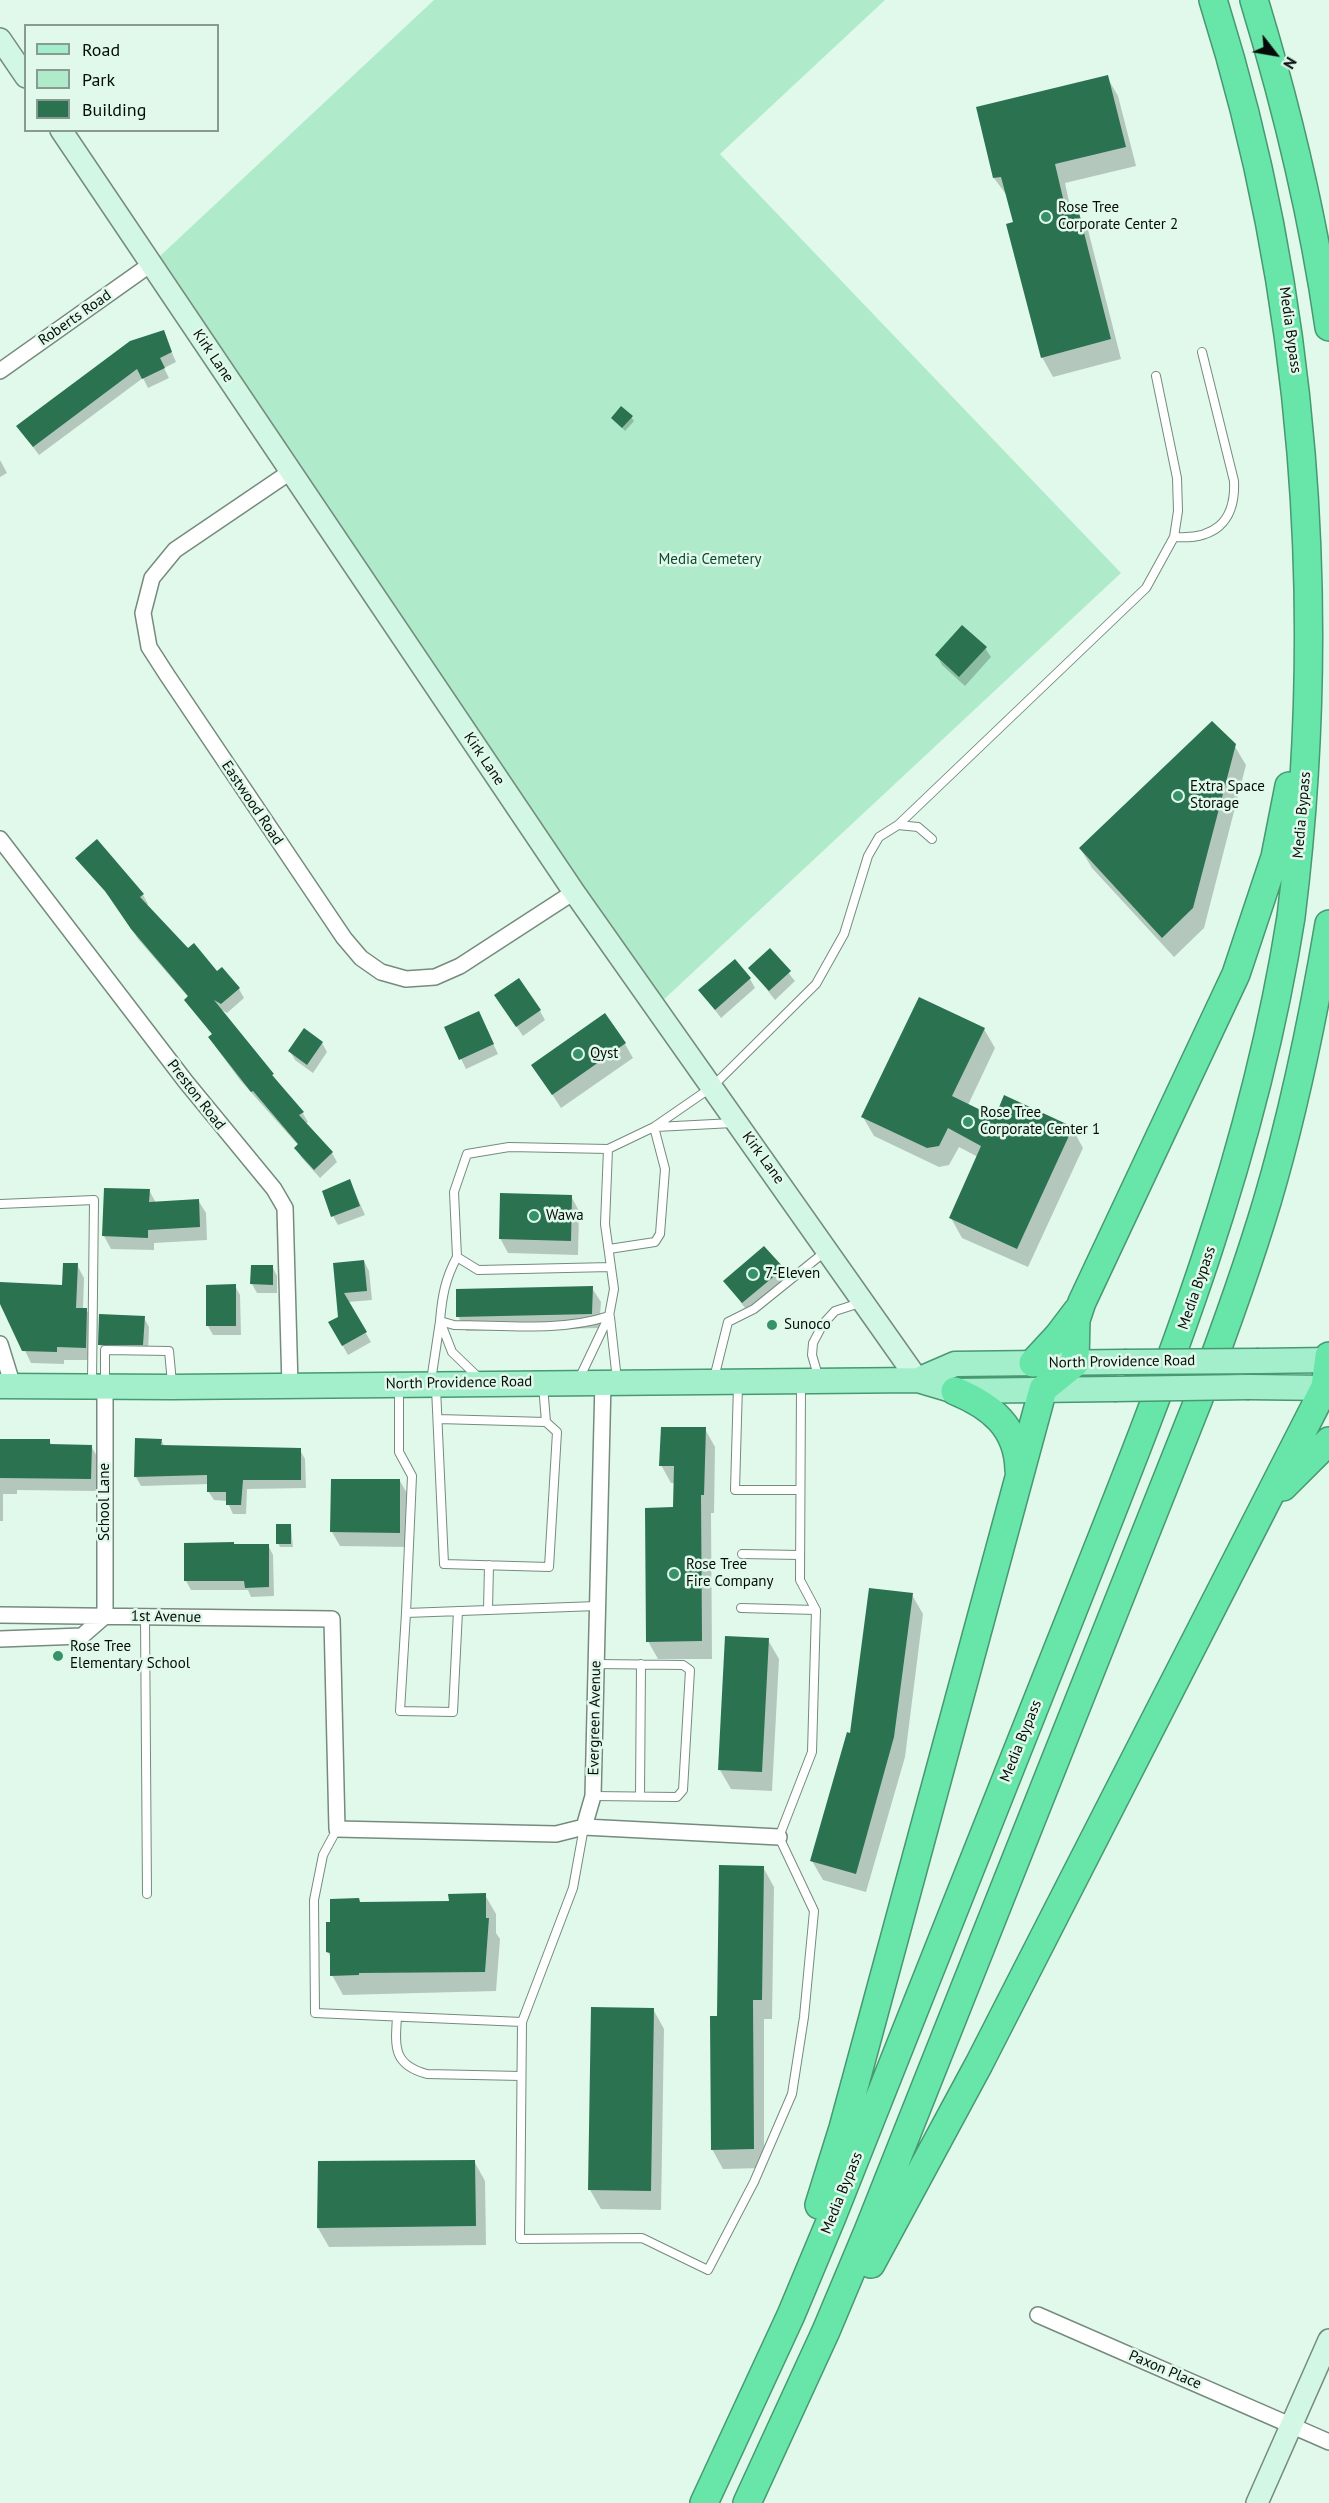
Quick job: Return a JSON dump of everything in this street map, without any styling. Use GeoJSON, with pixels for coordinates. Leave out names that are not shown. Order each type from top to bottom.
{"type":"FeatureCollection","features":[{"type":"Feature","properties":{"kind":"highway","name":"Media Bypass"},"geometry":{"type":"LineString","coordinates":[[704,2503],[747,2413],[837,2206],[1153,1409],[1223,1212],[1265,1053],[1291,914],[1306,773],[1312,631],[1308,490],[1283,279],[1253,141],[1213,0]]}},
{"type":"Feature","properties":{"kind":"highway"},"geometry":{"type":"LineString","coordinates":[[1254,0],[1308,200],[1329,327]]}},
{"type":"Feature","properties":{"kind":"highway"},"geometry":{"type":"LineString","coordinates":[[1032,1363],[1059,1336],[1082,1302],[1219,1013],[1254,925],[1284,819],[1312,631]]}},
{"type":"Feature","properties":{"kind":"highway"},"geometry":{"type":"LineString","coordinates":[[747,2503],[782,2429],[873,2220],[1202,1390],[1245,1269],[1286,1131],[1305,1051],[1329,924]]}},
{"type":"Feature","properties":{"kind":"highway"},"geometry":{"type":"LineString","coordinates":[[747,2413],[843,2128],[1043,1389],[1075,1363],[1074,1336],[1082,1302]]}},
{"type":"Feature","properties":{"kind":"highway"},"geometry":{"type":"LineString","coordinates":[[782,2429],[979,2064],[1251,1528],[1327,1387],[1329,1359]]}},
{"type":"Feature","properties":{"kind":"highway"},"geometry":{"type":"LineString","coordinates":[[955,1391],[978,1400],[1005,1424],[1014,1440],[1019,1481]]}},
{"type":"Feature","properties":{"kind":"highway"},"geometry":{"type":"LineString","coordinates":[[1251,1528],[1296,1472],[1329,1441]]}},
{"type":"Feature","properties":{"kind":"main road","name":"North Providence Road"},"geometry":{"type":"LineString","coordinates":[[918,1380],[955,1364],[1329,1359]]}},
{"type":"Feature","properties":{"kind":"main road"},"geometry":{"type":"LineString","coordinates":[[1075,1363],[1079,1389]]}},
{"type":"Feature","properties":{"kind":"main road","name":"North Providence Road"},"geometry":{"type":"LineString","coordinates":[[6,1386],[172,1387],[610,1381],[918,1380],[955,1391],[1327,1387]]}},
{"type":"Feature","properties":{"kind":"street"},"geometry":{"type":"LineString","coordinates":[[0,39],[24,74]]}},
{"type":"Feature","properties":{"kind":"street","name":"Kirk Lane"},"geometry":{"type":"LineString","coordinates":[[63,132],[574,892],[918,1380]]}},
{"type":"Feature","properties":{"kind":"street","name":"Roberts Road"},"geometry":{"type":"LineString","coordinates":[[0,371],[151,264]]}},
{"type":"Feature","properties":{"kind":"street","name":"Eastwood Road"},"geometry":{"type":"LineString","coordinates":[[290,472],[175,550],[152,578],[143,614],[149,647],[337,928],[361,958],[381,972],[406,979],[435,977],[460,966],[574,892]]}},
{"type":"Feature","properties":{"kind":"street","name":"Preston Road"},"geometry":{"type":"LineString","coordinates":[[0,839],[186,1082],[274,1189],[285,1208],[290,1386]]}},
{"type":"Feature","properties":{"kind":"street"},"geometry":{"type":"LineString","coordinates":[[0,1344],[6,1386]]}},
{"type":"Feature","properties":{"kind":"street","name":"Evergreen Avenue"},"geometry":{"type":"LineString","coordinates":[[584,1827],[593,1796],[597,1606],[610,1381]]}},
{"type":"Feature","properties":{"kind":"street","name":"School Lane"},"geometry":{"type":"LineString","coordinates":[[99,1387],[105,1616]]}},
{"type":"Feature","properties":{"kind":"street","name":"1st Avenue"},"geometry":{"type":"LineString","coordinates":[[0,1615],[332,1619],[337,1829]]}},
{"type":"Feature","properties":{"kind":"street"},"geometry":{"type":"LineString","coordinates":[[0,1639],[82,1636],[105,1616]]}},
{"type":"Feature","properties":{"kind":"street"},"geometry":{"type":"LineString","coordinates":[[337,1829],[556,1834],[584,1827],[779,1837]]}},
{"type":"Feature","properties":{"kind":"street","name":"Paxon Place"},"geometry":{"type":"LineString","coordinates":[[1038,2315],[1329,2442]]}},
{"type":"Feature","properties":{"kind":"street"},"geometry":{"type":"LineString","coordinates":[[1257,2503],[1329,2340]]}},
{"type":"Feature","properties":{"kind":"lane"},"geometry":{"type":"LineString","coordinates":[[1173,537],[1192,539],[1214,532],[1227,518],[1235,498],[1234,481],[1202,352]]}},
{"type":"Feature","properties":{"kind":"lane"},"geometry":{"type":"LineString","coordinates":[[542,1382],[546,1422],[556,1432],[549,1567],[444,1564],[438,1419],[433,1384],[434,1344],[447,1275],[457,1257],[453,1192],[467,1154],[509,1147],[608,1149],[654,1127],[712,1087],[816,984],[844,934],[868,856],[879,837],[898,825],[1146,588],[1173,537],[1178,511],[1177,478],[1156,376]]}},
{"type":"Feature","properties":{"kind":"lane"},"geometry":{"type":"LineString","coordinates":[[898,825],[918,827],[932,838]]}},
{"type":"Feature","properties":{"kind":"lane"},"geometry":{"type":"LineString","coordinates":[[654,1127],[738,1122]]}},
{"type":"Feature","properties":{"kind":"lane"},"geometry":{"type":"LineString","coordinates":[[609,1249],[655,1242],[660,1234],[665,1169],[654,1127]]}},
{"type":"Feature","properties":{"kind":"lane"},"geometry":{"type":"LineString","coordinates":[[578,1382],[609,1316],[615,1289],[605,1224],[608,1149]]}},
{"type":"Feature","properties":{"kind":"lane"},"geometry":{"type":"LineString","coordinates":[[0,1204],[94,1200],[99,1387]]}},
{"type":"Feature","properties":{"kind":"lane"},"geometry":{"type":"LineString","coordinates":[[713,1381],[728,1322],[754,1309],[828,1250]]}},
{"type":"Feature","properties":{"kind":"lane"},"geometry":{"type":"LineString","coordinates":[[457,1257],[478,1270],[611,1267]]}},
{"type":"Feature","properties":{"kind":"lane"},"geometry":{"type":"LineString","coordinates":[[584,1827],[573,1888],[522,2022],[520,2239],[642,2238],[708,2270],[754,2182],[792,2094],[804,2017],[814,1911],[779,1837],[812,1752],[816,1610],[800,1580],[800,1490],[813,1343],[823,1324],[835,1311],[864,1302]]}},
{"type":"Feature","properties":{"kind":"lane"},"geometry":{"type":"LineString","coordinates":[[440,1321],[454,1325],[564,1325],[587,1323],[609,1316]]}},
{"type":"Feature","properties":{"kind":"lane"},"geometry":{"type":"LineString","coordinates":[[609,1316],[610,1381]]}},
{"type":"Feature","properties":{"kind":"lane"},"geometry":{"type":"LineString","coordinates":[[440,1321],[452,1352],[485,1383]]}},
{"type":"Feature","properties":{"kind":"lane"},"geometry":{"type":"LineString","coordinates":[[99,1387],[105,1350],[169,1351],[172,1387]]}},
{"type":"Feature","properties":{"kind":"lane"},"geometry":{"type":"LineString","coordinates":[[739,1381],[735,1490],[800,1490]]}},
{"type":"Feature","properties":{"kind":"lane"},"geometry":{"type":"LineString","coordinates":[[399,1384],[399,1452],[412,1476],[400,1711],[453,1712],[458,1611]]}},
{"type":"Feature","properties":{"kind":"lane"},"geometry":{"type":"LineString","coordinates":[[438,1419],[546,1422]]}},
{"type":"Feature","properties":{"kind":"lane"},"geometry":{"type":"LineString","coordinates":[[742,1554],[800,1555]]}},
{"type":"Feature","properties":{"kind":"lane"},"geometry":{"type":"LineString","coordinates":[[488,1610],[489,1565]]}},
{"type":"Feature","properties":{"kind":"lane"},"geometry":{"type":"LineString","coordinates":[[406,1613],[597,1606]]}},
{"type":"Feature","properties":{"kind":"lane"},"geometry":{"type":"LineString","coordinates":[[741,1608],[816,1610]]}},
{"type":"Feature","properties":{"kind":"lane"},"geometry":{"type":"LineString","coordinates":[[145,1617],[147,1894]]}},
{"type":"Feature","properties":{"kind":"lane"},"geometry":{"type":"LineString","coordinates":[[593,1796],[676,1797],[683,1790],[690,1670],[683,1665],[596,1664]]}},
{"type":"Feature","properties":{"kind":"lane"},"geometry":{"type":"LineString","coordinates":[[640,1796],[641,1664]]}},
{"type":"Feature","properties":{"kind":"lane"},"geometry":{"type":"LineString","coordinates":[[337,1829],[323,1855],[314,1900],[315,2013],[522,2022]]}},
{"type":"Feature","properties":{"kind":"lane"},"geometry":{"type":"LineString","coordinates":[[397,2017],[395,2045],[405,2065],[412,2070],[427,2074],[521,2076]]}},
{"type":"Feature","properties":{"kind":"green space","name":"Media Cemetery"},"geometry":{"type":"Polygon","coordinates":[[[434,0],[885,0],[720,154],[1121,573],[659,1004],[160,256],[434,0]]]}},
{"type":"Feature","properties":{"kind":"building","name":"Rose Tree Corporate Center 2"},"geometry":{"type":"Polygon","coordinates":[[[1108,75],[1126,147],[1055,164],[1066,211],[1078,209],[1111,339],[1041,358],[1006,224],[1013,222],[1001,177],[993,178],[976,107],[1108,75]]]}},
{"type":"Feature","properties":{"kind":"building"},"geometry":{"type":"Polygon","coordinates":[[[164,330],[172,352],[160,358],[165,368],[142,379],[137,369],[33,447],[16,426],[130,341],[164,330]]]}},
{"type":"Feature","properties":{"kind":"building"},"geometry":{"type":"Polygon","coordinates":[[[621,406],[633,416],[622,428],[611,418],[621,406]]]}},
{"type":"Feature","properties":{"kind":"building"},"geometry":{"type":"Polygon","coordinates":[[[962,625],[987,647],[959,677],[935,655],[962,625]]]}},
{"type":"Feature","properties":{"kind":"building","name":"Extra Space Storage"},"geometry":{"type":"Polygon","coordinates":[[[1212,721],[1236,744],[1193,908],[1162,938],[1079,848],[1212,721]]]}},
{"type":"Feature","properties":{"kind":"building"},"geometry":{"type":"Polygon","coordinates":[[[97,839],[144,894],[140,897],[188,948],[194,943],[217,971],[222,967],[240,988],[221,1004],[214,1000],[304,1112],[299,1115],[333,1152],[314,1170],[294,1148],[298,1144],[253,1091],[251,1092],[208,1037],[212,1034],[184,1000],[188,996],[131,929],[105,891],[75,858],[97,839]]]}},
{"type":"Feature","properties":{"kind":"building"},"geometry":{"type":"Polygon","coordinates":[[[770,948],[791,971],[769,991],[748,968],[770,948]]]}},
{"type":"Feature","properties":{"kind":"building"},"geometry":{"type":"Polygon","coordinates":[[[735,959],[751,978],[715,1010],[698,990],[735,959]]]}},
{"type":"Feature","properties":{"kind":"building"},"geometry":{"type":"Polygon","coordinates":[[[519,978],[541,1010],[516,1027],[494,995],[519,978]]]}},
{"type":"Feature","properties":{"kind":"building","name":"Rose Tree Corporate Center 1"},"geometry":{"type":"Polygon","coordinates":[[[919,997],[985,1028],[952,1096],[995,1117],[1004,1095],[1073,1127],[1017,1249],[949,1218],[981,1146],[948,1128],[939,1146],[927,1148],[861,1117],[919,997]]]}},
{"type":"Feature","properties":{"kind":"building"},"geometry":{"type":"Polygon","coordinates":[[[479,1011],[494,1044],[459,1060],[444,1027],[479,1011]]]}},
{"type":"Feature","properties":{"kind":"building","name":"Qyst"},"geometry":{"type":"Polygon","coordinates":[[[605,1013],[626,1043],[552,1095],[531,1065],[605,1013]]]}},
{"type":"Feature","properties":{"kind":"building"},"geometry":{"type":"Polygon","coordinates":[[[304,1028],[323,1042],[307,1065],[288,1051],[304,1028]]]}},
{"type":"Feature","properties":{"kind":"building"},"geometry":{"type":"Polygon","coordinates":[[[350,1179],[360,1206],[331,1217],[322,1191],[350,1179]]]}},
{"type":"Feature","properties":{"kind":"building"},"geometry":{"type":"Polygon","coordinates":[[[104,1188],[150,1189],[149,1202],[199,1199],[200,1227],[148,1230],[148,1238],[102,1236],[104,1188]]]}},
{"type":"Feature","properties":{"kind":"building"},"geometry":{"type":"Polygon","coordinates":[[[500,1193],[572,1195],[571,1241],[499,1239],[500,1193]]]}},
{"type":"Feature","properties":{"kind":"building","name":"7-Eleven"},"geometry":{"type":"Polygon","coordinates":[[[764,1246],[784,1268],[742,1303],[723,1281],[764,1246]]]}},
{"type":"Feature","properties":{"kind":"building"},"geometry":{"type":"Polygon","coordinates":[[[364,1260],[367,1291],[344,1293],[367,1332],[342,1346],[328,1322],[338,1317],[333,1263],[364,1260]]]}},
{"type":"Feature","properties":{"kind":"building"},"geometry":{"type":"Polygon","coordinates":[[[63,1263],[78,1263],[76,1308],[87,1308],[86,1348],[57,1347],[57,1352],[22,1351],[0,1304],[0,1282],[62,1285],[63,1263]]]}},
{"type":"Feature","properties":{"kind":"building"},"geometry":{"type":"Polygon","coordinates":[[[251,1265],[273,1265],[273,1285],[250,1284],[251,1265]]]}},
{"type":"Feature","properties":{"kind":"building"},"geometry":{"type":"Polygon","coordinates":[[[236,1284],[236,1326],[206,1326],[206,1285],[236,1284]]]}},
{"type":"Feature","properties":{"kind":"building"},"geometry":{"type":"Polygon","coordinates":[[[593,1286],[592,1314],[456,1317],[456,1289],[593,1286]]]}},
{"type":"Feature","properties":{"kind":"building"},"geometry":{"type":"Polygon","coordinates":[[[99,1314],[145,1316],[143,1345],[98,1345],[99,1314]]]}},
{"type":"Feature","properties":{"kind":"building","name":"Rose Tree Fire Company"},"geometry":{"type":"Polygon","coordinates":[[[661,1427],[706,1427],[704,1495],[701,1495],[702,1641],[646,1642],[645,1508],[673,1507],[674,1466],[659,1466],[661,1427]]]}},
{"type":"Feature","properties":{"kind":"building"},"geometry":{"type":"Polygon","coordinates":[[[135,1438],[162,1439],[161,1445],[301,1448],[301,1480],[243,1480],[241,1505],[226,1505],[226,1492],[207,1492],[207,1475],[134,1477],[135,1438]]]}},
{"type":"Feature","properties":{"kind":"building"},"geometry":{"type":"Polygon","coordinates":[[[0,1439],[50,1439],[50,1444],[92,1445],[91,1479],[0,1478],[0,1439]]]}},
{"type":"Feature","properties":{"kind":"building"},"geometry":{"type":"Polygon","coordinates":[[[331,1479],[400,1479],[400,1533],[330,1532],[331,1479]]]}},
{"type":"Feature","properties":{"kind":"building"},"geometry":{"type":"Polygon","coordinates":[[[276,1524],[291,1524],[291,1544],[276,1544],[276,1524]]]}},
{"type":"Feature","properties":{"kind":"building"},"geometry":{"type":"Polygon","coordinates":[[[234,1542],[234,1544],[269,1544],[269,1587],[245,1588],[244,1581],[184,1581],[184,1543],[234,1542]]]}},
{"type":"Feature","properties":{"kind":"building"},"geometry":{"type":"Polygon","coordinates":[[[869,1588],[913,1593],[894,1737],[856,1874],[810,1861],[847,1732],[850,1733],[869,1588]]]}},
{"type":"Feature","properties":{"kind":"building"},"geometry":{"type":"Polygon","coordinates":[[[725,1636],[769,1638],[762,1772],[718,1770],[725,1636]]]}},
{"type":"Feature","properties":{"kind":"building"},"geometry":{"type":"Polygon","coordinates":[[[719,1865],[764,1866],[762,2000],[753,2000],[754,2149],[711,2150],[710,2016],[717,2016],[719,1865]]]}},
{"type":"Feature","properties":{"kind":"building"},"geometry":{"type":"Polygon","coordinates":[[[486,1893],[486,1918],[489,1918],[485,1972],[359,1973],[359,1975],[330,1976],[330,1953],[326,1952],[326,1922],[330,1922],[330,1899],[359,1898],[360,1902],[449,1901],[448,1894],[486,1893]]]}},
{"type":"Feature","properties":{"kind":"building"},"geometry":{"type":"Polygon","coordinates":[[[591,2007],[654,2008],[651,2191],[588,2190],[591,2007]]]}},
{"type":"Feature","properties":{"kind":"building"},"geometry":{"type":"Polygon","coordinates":[[[475,2160],[476,2226],[317,2228],[318,2161],[475,2160]]]}},
{"type":"Feature","properties":{"kind":"place","name":"Rose Tree Corporate Center 2"},"geometry":{"type":"Point","coordinates":[1046,217]}},
{"type":"Feature","properties":{"kind":"place","name":"Extra Space Storage"},"geometry":{"type":"Point","coordinates":[1178,796]}},
{"type":"Feature","properties":{"kind":"place","name":"Qyst"},"geometry":{"type":"Point","coordinates":[578,1054]}},
{"type":"Feature","properties":{"kind":"place","name":"Rose Tree Corporate Center 1"},"geometry":{"type":"Point","coordinates":[968,1122]}},
{"type":"Feature","properties":{"kind":"place","name":"Wawa"},"geometry":{"type":"Point","coordinates":[534,1216]}},
{"type":"Feature","properties":{"kind":"place","name":"7-Eleven"},"geometry":{"type":"Point","coordinates":[753,1274]}},
{"type":"Feature","properties":{"kind":"place","name":"Sunoco"},"geometry":{"type":"Point","coordinates":[772,1325]}},
{"type":"Feature","properties":{"kind":"place","name":"Rose Tree Fire Company"},"geometry":{"type":"Point","coordinates":[674,1574]}},
{"type":"Feature","properties":{"kind":"place","name":"Rose Tree Elementary School"},"geometry":{"type":"Point","coordinates":[58,1656]}}]}
